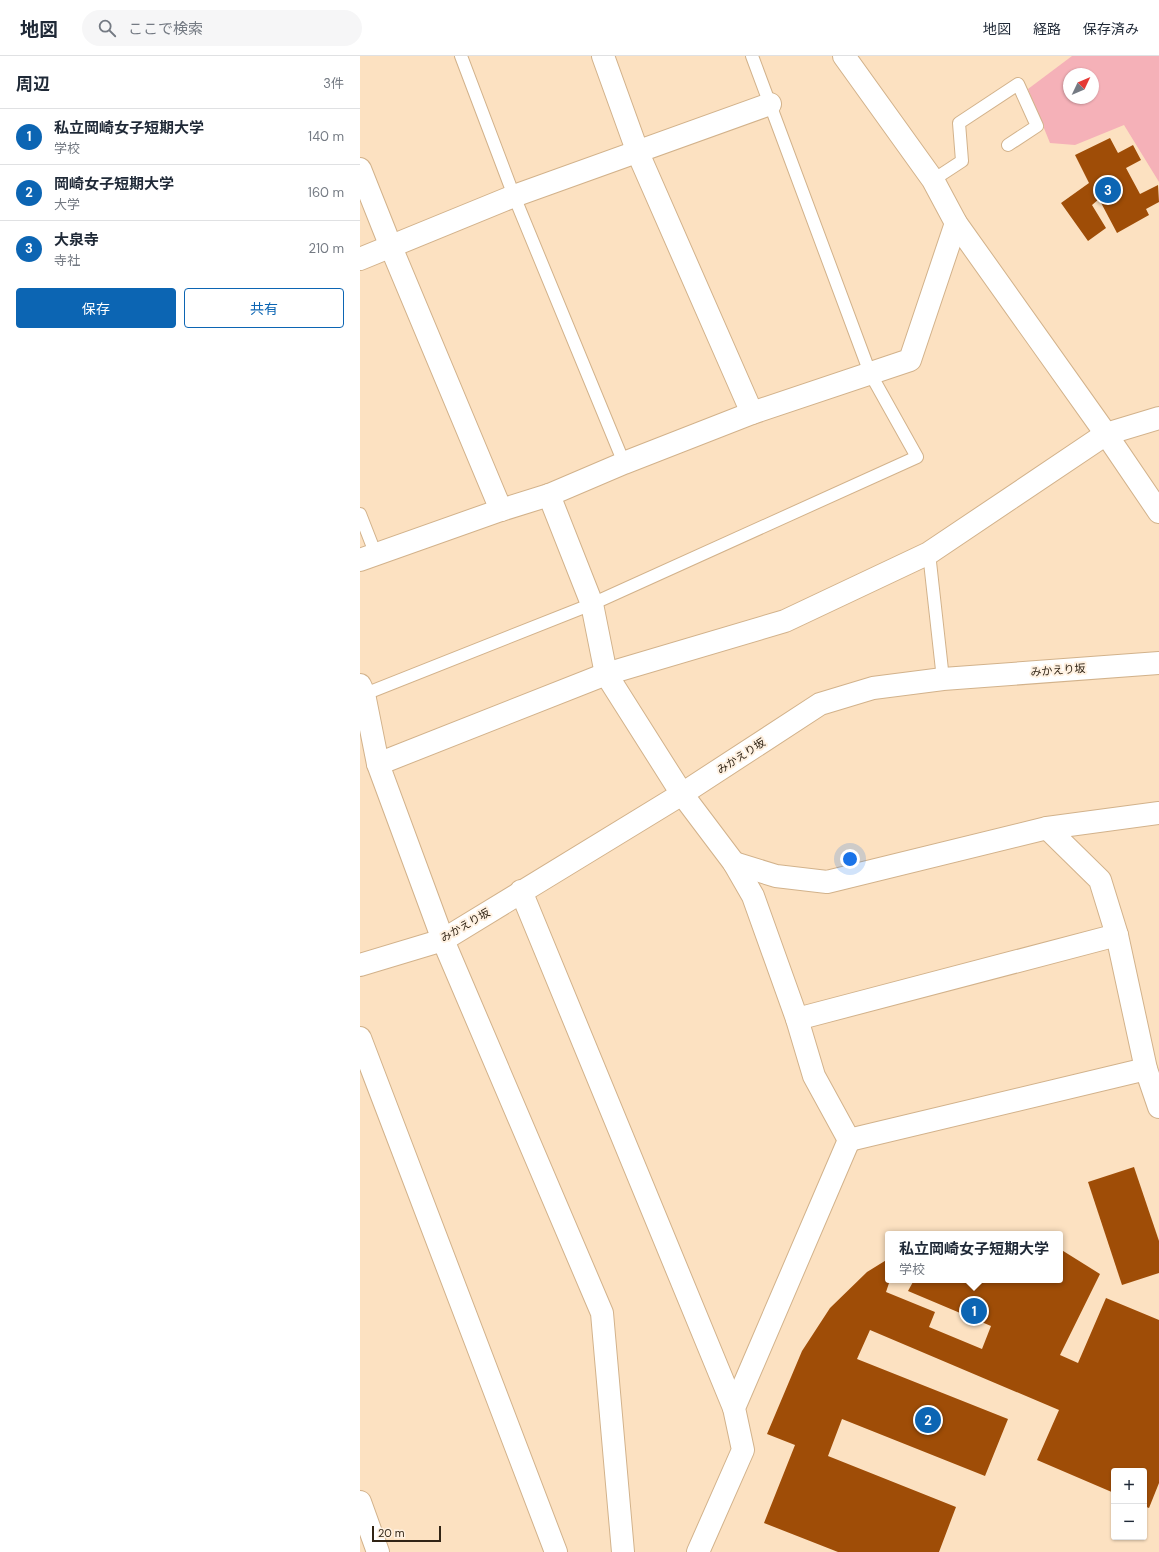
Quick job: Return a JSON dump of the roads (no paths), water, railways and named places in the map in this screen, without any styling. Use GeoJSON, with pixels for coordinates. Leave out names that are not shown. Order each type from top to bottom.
{"type":"FeatureCollection","features":[{"type":"Feature","properties":{"kind":"street"},"geometry":{"type":"LineString","coordinates":[[603,56],[638,153],[752,413]]}},
{"type":"Feature","properties":{"kind":"street"},"geometry":{"type":"LineString","coordinates":[[844,56],[933,180],[956,223],[1106,434],[1159,512]]}},
{"type":"Feature","properties":{"kind":"street"},"geometry":{"type":"LineString","coordinates":[[360,258],[391,247],[514,196],[638,153],[770,104]]}},
{"type":"Feature","properties":{"kind":"street"},"geometry":{"type":"LineString","coordinates":[[360,169],[501,510]]}},
{"type":"Feature","properties":{"kind":"street"},"geometry":{"type":"LineString","coordinates":[[368,557],[548,495],[624,463],[752,413],[910,360],[956,223]]}},
{"type":"Feature","properties":{"kind":"street"},"geometry":{"type":"LineString","coordinates":[[378,764],[606,674],[785,621],[930,553],[1106,434],[1159,418]]}},
{"type":"Feature","properties":{"kind":"street"},"geometry":{"type":"LineString","coordinates":[[548,495],[592,604],[606,674],[682,794],[734,863],[753,896],[798,1019],[814,1076],[849,1140]]}},
{"type":"Feature","properties":{"kind":"street","name":"みかえり坂"},"geometry":{"type":"LineString","coordinates":[[360,966],[444,940],[682,794],[820,704],[873,688],[943,679],[1159,663]]}},
{"type":"Feature","properties":{"kind":"street"},"geometry":{"type":"LineString","coordinates":[[361,692],[378,764],[444,940],[602,1313],[623,1552]]}},
{"type":"Feature","properties":{"kind":"street"},"geometry":{"type":"LineString","coordinates":[[734,863],[776,876],[827,882],[1047,828],[1159,813]]}},
{"type":"Feature","properties":{"kind":"street"},"geometry":{"type":"LineString","coordinates":[[1047,828],[1100,880],[1117,935],[1146,1069],[1159,1107]]}},
{"type":"Feature","properties":{"kind":"street"},"geometry":{"type":"LineString","coordinates":[[521,892],[734,1408],[744,1450],[698,1552]]}},
{"type":"Feature","properties":{"kind":"street"},"geometry":{"type":"LineString","coordinates":[[798,1019],[1117,935]]}},
{"type":"Feature","properties":{"kind":"street"},"geometry":{"type":"LineString","coordinates":[[360,1038],[556,1552]]}},
{"type":"Feature","properties":{"kind":"street"},"geometry":{"type":"LineString","coordinates":[[849,1140],[1146,1069]]}},
{"type":"Feature","properties":{"kind":"street"},"geometry":{"type":"LineString","coordinates":[[734,1408],[849,1140]]}},
{"type":"Feature","properties":{"kind":"street"},"geometry":{"type":"LineString","coordinates":[[360,1502],[378,1552]]}},
{"type":"Feature","properties":{"kind":"lane"},"geometry":{"type":"LineString","coordinates":[[461,56],[514,196],[624,463]]}},
{"type":"Feature","properties":{"kind":"lane"},"geometry":{"type":"LineString","coordinates":[[361,692],[592,604],[917,457],[870,373],[752,56]]}},
{"type":"Feature","properties":{"kind":"lane"},"geometry":{"type":"LineString","coordinates":[[933,180],[962,161],[959,124],[1018,84],[1037,126],[1008,145]]}},
{"type":"Feature","properties":{"kind":"lane"},"geometry":{"type":"LineString","coordinates":[[360,514],[368,557]]}},
{"type":"Feature","properties":{"kind":"lane"},"geometry":{"type":"LineString","coordinates":[[930,553],[943,679]]}},
{"type":"Feature","properties":{"kind":"place","name":"大泉寺"},"geometry":{"type":"Point","coordinates":[1108,190]}},
{"type":"Feature","properties":{"kind":"place","name":"私立岡崎女子短期大学"},"geometry":{"type":"Point","coordinates":[974,1311]}},
{"type":"Feature","properties":{"kind":"place","name":"岡崎女子短期大学"},"geometry":{"type":"Point","coordinates":[928,1420]}}]}
